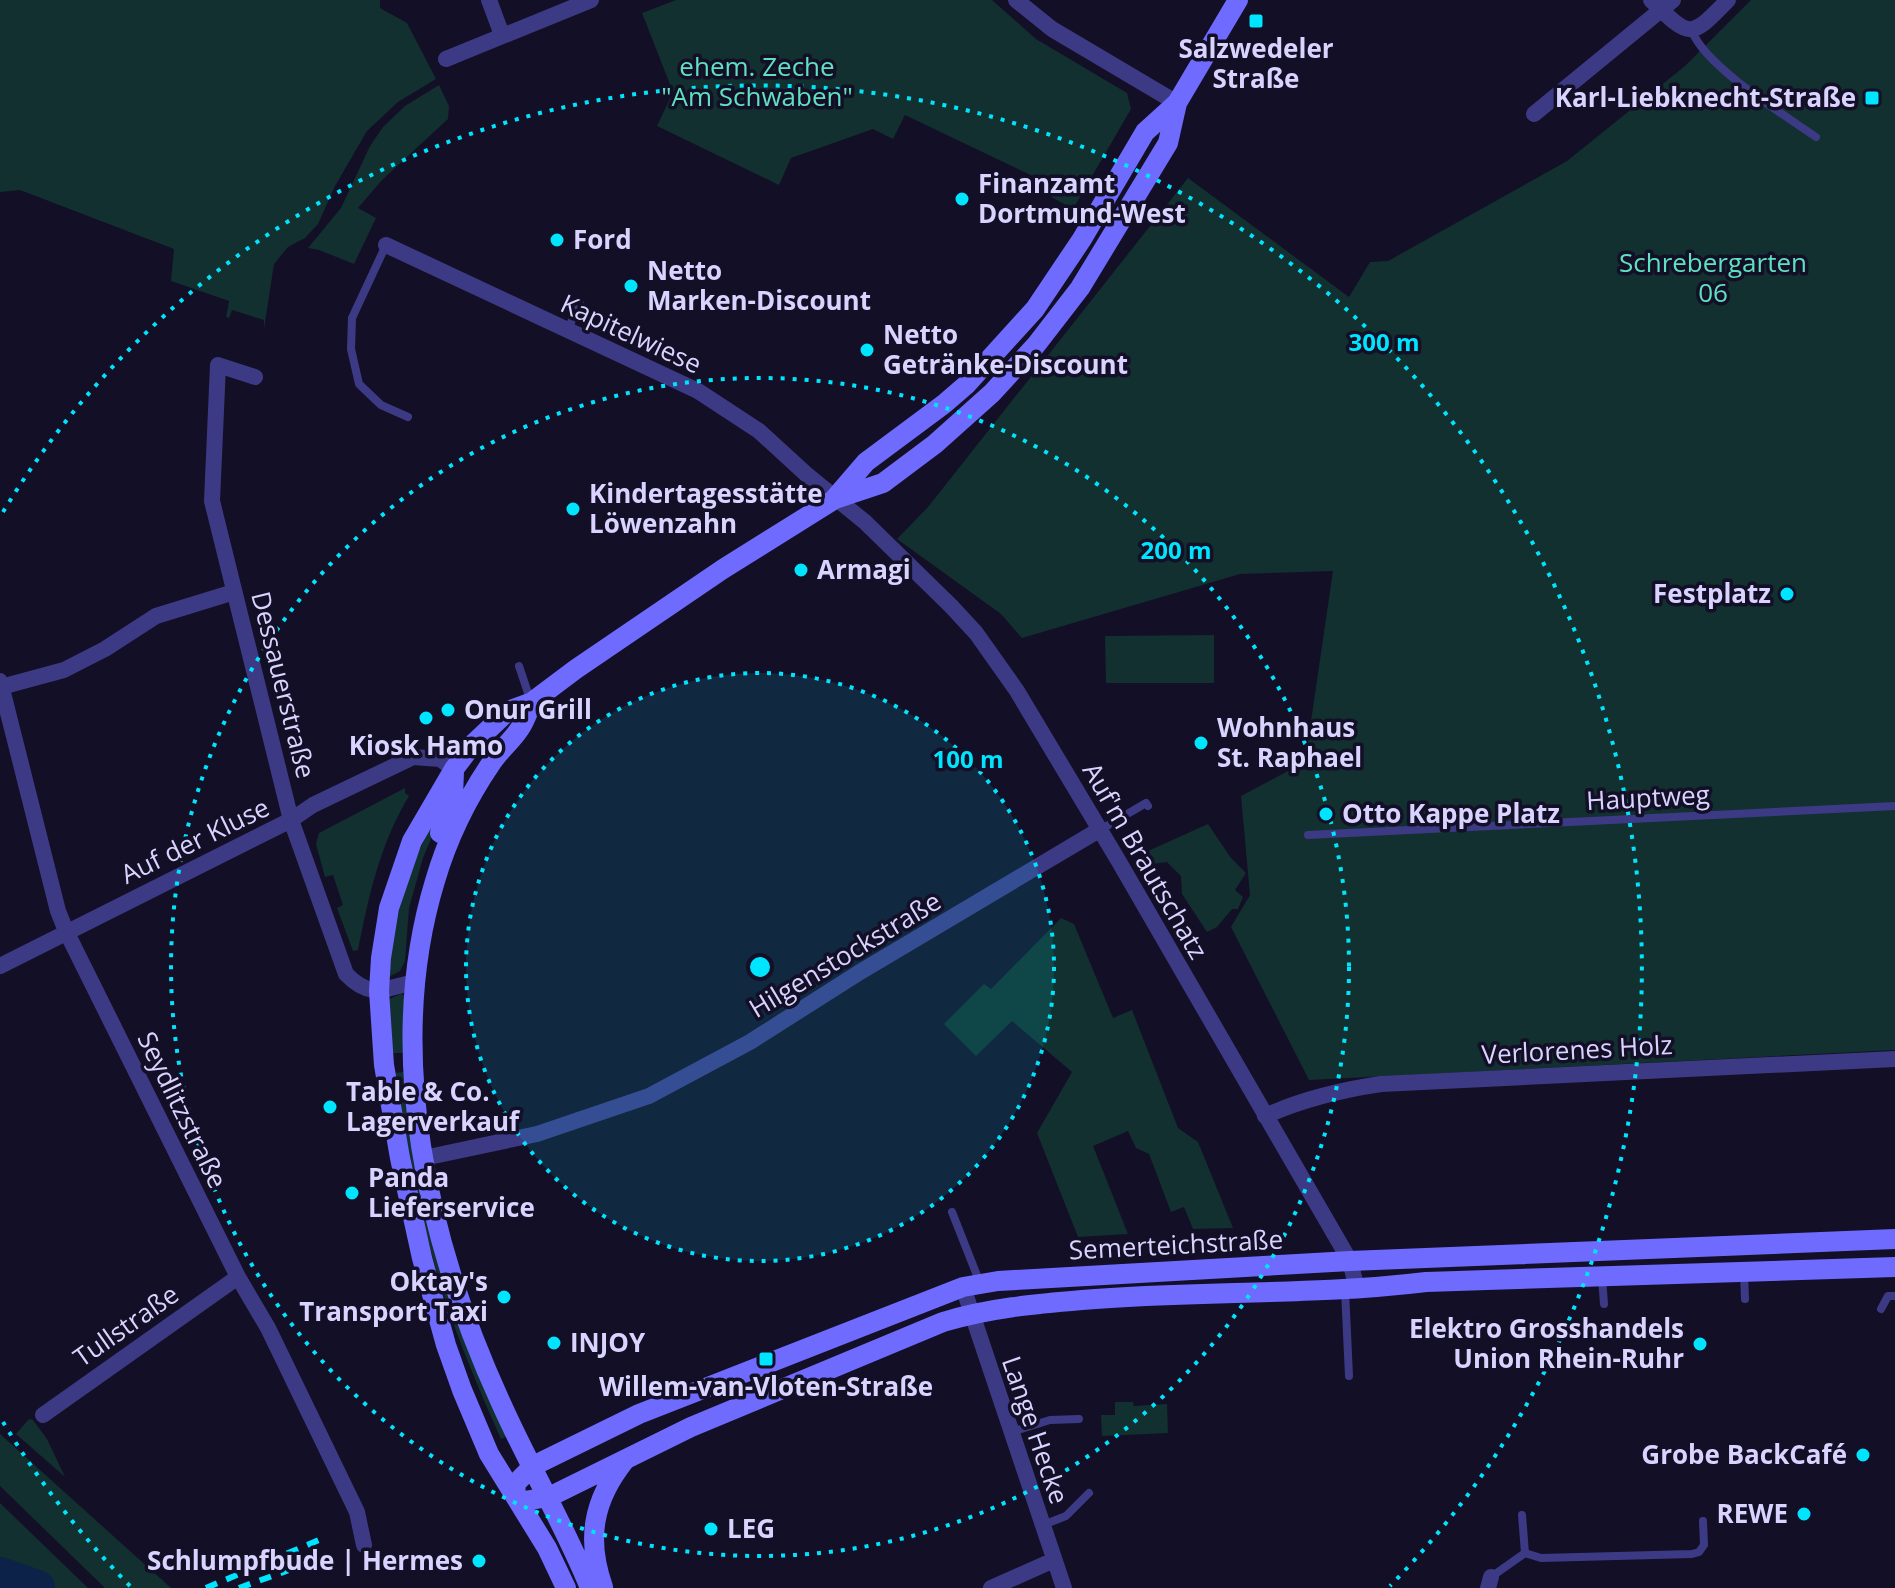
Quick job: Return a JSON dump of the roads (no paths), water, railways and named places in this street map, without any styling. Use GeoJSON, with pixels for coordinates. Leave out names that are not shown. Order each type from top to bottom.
{"type":"FeatureCollection","features":[{"type":"Feature","properties":{"kind":"main road"},"geometry":{"type":"LineString","coordinates":[[566,1588],[547,1548],[489,1454],[470,1412],[446,1345],[422,1258],[400,1158],[380,1028],[379,991],[384,937],[399,875],[447,764],[508,711],[532,702],[723,569],[835,499],[883,483],[981,404],[1036,345],[1080,288],[1168,143],[1177,103],[1238,0]]}},
{"type":"Feature","properties":{"kind":"main road"},"geometry":{"type":"LineString","coordinates":[[532,702],[522,727],[494,759],[472,793],[439,870],[426,914],[414,982],[412,1064],[424,1158],[447,1257],[470,1329],[501,1403],[549,1497],[590,1588]]}},
{"type":"Feature","properties":{"kind":"main road"},"geometry":{"type":"LineString","coordinates":[[439,870],[434,862],[433,848],[448,818],[453,796],[447,764]]}},
{"type":"Feature","properties":{"kind":"main road","name":"Semerteichstraße"},"geometry":{"type":"LineString","coordinates":[[533,1466],[639,1414],[971,1285],[1136,1272],[1350,1261],[1895,1239]]}},
{"type":"Feature","properties":{"kind":"main road","name":"Semerteichstraße"},"geometry":{"type":"LineString","coordinates":[[549,1497],[719,1416],[943,1322],[971,1314],[1027,1305],[1138,1296],[1351,1289],[1426,1282],[1895,1267]]}},
{"type":"Feature","properties":{"kind":"main road"},"geometry":{"type":"LineString","coordinates":[[603,1588],[592,1545],[595,1522],[612,1477],[628,1457]]}},
{"type":"Feature","properties":{"kind":"main road"},"geometry":{"type":"LineString","coordinates":[[515,1496],[516,1483],[533,1466]]}},
{"type":"Feature","properties":{"kind":"main road"},"geometry":{"type":"LineString","coordinates":[[515,1496],[524,1501],[549,1497]]}},
{"type":"Feature","properties":{"kind":"street"},"geometry":{"type":"LineString","coordinates":[[489,0],[502,35]]}},
{"type":"Feature","properties":{"kind":"street"},"geometry":{"type":"LineString","coordinates":[[446,59],[591,0]]}},
{"type":"Feature","properties":{"kind":"street"},"geometry":{"type":"LineString","coordinates":[[1016,0],[1052,29],[1177,103]]}},
{"type":"Feature","properties":{"kind":"street"},"geometry":{"type":"LineString","coordinates":[[1534,114],[1662,4],[1680,26],[1692,31],[1700,28],[1728,0]]}},
{"type":"Feature","properties":{"kind":"street","name":"Kapitelwiese"},"geometry":{"type":"LineString","coordinates":[[386,245],[710,399],[759,431],[835,499]]}},
{"type":"Feature","properties":{"kind":"street","name":"Dessauerstraße"},"geometry":{"type":"LineString","coordinates":[[255,377],[218,365],[212,501],[291,820],[346,974],[359,988],[379,991]]}},
{"type":"Feature","properties":{"kind":"street","name":"Auf'm Brautschatz"},"geometry":{"type":"LineString","coordinates":[[835,499],[865,522],[976,633],[1017,691],[1350,1261],[1351,1289]]}},
{"type":"Feature","properties":{"kind":"street"},"geometry":{"type":"LineString","coordinates":[[1,684],[64,670],[95,655],[156,616],[234,592]]}},
{"type":"Feature","properties":{"kind":"street","name":"Seydlitzstraße"},"geometry":{"type":"LineString","coordinates":[[1,684],[58,911],[66,931],[238,1277],[268,1328],[357,1512],[364,1545]]}},
{"type":"Feature","properties":{"kind":"street","name":"Auf der Kluse"},"geometry":{"type":"LineString","coordinates":[[0,966],[413,757],[447,764]]}},
{"type":"Feature","properties":{"kind":"street","name":"Hilgenstockstraße"},"geometry":{"type":"LineString","coordinates":[[424,1158],[537,1134],[649,1096],[750,1042],[860,972],[1099,830]]}},
{"type":"Feature","properties":{"kind":"street"},"geometry":{"type":"LineString","coordinates":[[379,991],[414,982]]}},
{"type":"Feature","properties":{"kind":"street","name":"Verlorenes Holz"},"geometry":{"type":"LineString","coordinates":[[1265,1116],[1295,1103],[1340,1090],[1381,1084],[1895,1059]]}},
{"type":"Feature","properties":{"kind":"street","name":"Tullstraße"},"geometry":{"type":"LineString","coordinates":[[43,1415],[238,1277]]}},
{"type":"Feature","properties":{"kind":"street","name":"Lange Hecke"},"geometry":{"type":"LineString","coordinates":[[971,1285],[971,1314],[1064,1588]]}},
{"type":"Feature","properties":{"kind":"street"},"geometry":{"type":"LineString","coordinates":[[991,1588],[1054,1560]]}},
{"type":"Feature","properties":{"kind":"lane"},"geometry":{"type":"LineString","coordinates":[[1692,31],[1700,46],[1816,137]]}},
{"type":"Feature","properties":{"kind":"lane"},"geometry":{"type":"LineString","coordinates":[[386,245],[352,318],[351,349],[359,384],[381,405],[408,417]]}},
{"type":"Feature","properties":{"kind":"lane"},"geometry":{"type":"LineString","coordinates":[[568,329],[580,303]]}},
{"type":"Feature","properties":{"kind":"lane"},"geometry":{"type":"LineString","coordinates":[[519,666],[532,702]]}},
{"type":"Feature","properties":{"kind":"lane"},"geometry":{"type":"LineString","coordinates":[[1099,830],[1146,803],[1148,806]]}},
{"type":"Feature","properties":{"kind":"lane","name":"Hauptweg"},"geometry":{"type":"LineString","coordinates":[[1308,835],[1895,806]]}},
{"type":"Feature","properties":{"kind":"lane"},"geometry":{"type":"LineString","coordinates":[[952,1212],[971,1285]]}},
{"type":"Feature","properties":{"kind":"lane"},"geometry":{"type":"LineString","coordinates":[[1744,1272],[1745,1299]]}},
{"type":"Feature","properties":{"kind":"lane"},"geometry":{"type":"LineString","coordinates":[[1602,1277],[1604,1304]]}},
{"type":"Feature","properties":{"kind":"lane"},"geometry":{"type":"LineString","coordinates":[[1349,1376],[1351,1289]]}},
{"type":"Feature","properties":{"kind":"lane"},"geometry":{"type":"LineString","coordinates":[[1881,1309],[1888,1296],[1895,1296]]}},
{"type":"Feature","properties":{"kind":"lane"},"geometry":{"type":"LineString","coordinates":[[1011,1432],[1050,1420],[1079,1419]]}},
{"type":"Feature","properties":{"kind":"lane"},"geometry":{"type":"LineString","coordinates":[[1043,1525],[1066,1516],[1089,1493]]}},
{"type":"Feature","properties":{"kind":"lane"},"geometry":{"type":"LineString","coordinates":[[1522,1515],[1525,1553]]}},
{"type":"Feature","properties":{"kind":"lane"},"geometry":{"type":"LineString","coordinates":[[1525,1553],[1541,1558],[1692,1554],[1699,1552],[1704,1545],[1703,1521]]}},
{"type":"Feature","properties":{"kind":"lane"},"geometry":{"type":"LineString","coordinates":[[1489,1582],[1525,1553]]}},
{"type":"Feature","properties":{"kind":"waterway"},"geometry":{"type":"LineString","coordinates":[[0,1575],[37,1588]]}},
{"type":"Feature","properties":{"kind":"railway"},"geometry":{"type":"LineString","coordinates":[[206,1588],[319,1540]]}},
{"type":"Feature","properties":{"kind":"railway"},"geometry":{"type":"LineString","coordinates":[[239,1588],[325,1557]]}},
{"type":"Feature","properties":{"kind":"place","name":"Salzwedeler Straße"},"geometry":{"type":"Point","coordinates":[1256,21]}},
{"type":"Feature","properties":{"kind":"place","name":"Karl-Liebknecht-Straße"},"geometry":{"type":"Point","coordinates":[1872,98]}},
{"type":"Feature","properties":{"kind":"place","name":"Finanzamt Dortmund-West"},"geometry":{"type":"Point","coordinates":[962,199]}},
{"type":"Feature","properties":{"kind":"place","name":"Ford"},"geometry":{"type":"Point","coordinates":[557,240]}},
{"type":"Feature","properties":{"kind":"place","name":"Netto Marken-Discount"},"geometry":{"type":"Point","coordinates":[631,286]}},
{"type":"Feature","properties":{"kind":"place","name":"Netto Getränke-Discount"},"geometry":{"type":"Point","coordinates":[867,350]}},
{"type":"Feature","properties":{"kind":"place","name":"Kindertagesstätte Löwenzahn"},"geometry":{"type":"Point","coordinates":[573,509]}},
{"type":"Feature","properties":{"kind":"place","name":"Armagi"},"geometry":{"type":"Point","coordinates":[801,570]}},
{"type":"Feature","properties":{"kind":"place","name":"Festplatz"},"geometry":{"type":"Point","coordinates":[1787,594]}},
{"type":"Feature","properties":{"kind":"place","name":"Onur Grill"},"geometry":{"type":"Point","coordinates":[448,710]}},
{"type":"Feature","properties":{"kind":"place","name":"Kiosk Hamo"},"geometry":{"type":"Point","coordinates":[426,718]}},
{"type":"Feature","properties":{"kind":"place","name":"Wohnhaus St. Raphael"},"geometry":{"type":"Point","coordinates":[1201,743]}},
{"type":"Feature","properties":{"kind":"place","name":"Otto Kappe Platz"},"geometry":{"type":"Point","coordinates":[1326,814]}},
{"type":"Feature","properties":{"kind":"place","name":"Table & Co. Lagerverkauf"},"geometry":{"type":"Point","coordinates":[330,1107]}},
{"type":"Feature","properties":{"kind":"place","name":"Panda Lieferservice"},"geometry":{"type":"Point","coordinates":[352,1193]}},
{"type":"Feature","properties":{"kind":"place","name":"Oktay's Transport Taxi"},"geometry":{"type":"Point","coordinates":[504,1297]}},
{"type":"Feature","properties":{"kind":"place","name":"INJOY"},"geometry":{"type":"Point","coordinates":[554,1343]}},
{"type":"Feature","properties":{"kind":"place","name":"Elektro Grosshandels Union Rhein-Ruhr"},"geometry":{"type":"Point","coordinates":[1700,1344]}},
{"type":"Feature","properties":{"kind":"place","name":"Willem-van-Vloten-Straße"},"geometry":{"type":"Point","coordinates":[766,1359]}},
{"type":"Feature","properties":{"kind":"place","name":"Grobe BackCafé"},"geometry":{"type":"Point","coordinates":[1863,1455]}},
{"type":"Feature","properties":{"kind":"place","name":"REWE"},"geometry":{"type":"Point","coordinates":[1804,1514]}},
{"type":"Feature","properties":{"kind":"place","name":"LEG"},"geometry":{"type":"Point","coordinates":[711,1529]}},
{"type":"Feature","properties":{"kind":"place","name":"Schlumpfbude | Hermes"},"geometry":{"type":"Point","coordinates":[479,1561]}},
{"type":"Feature","properties":{"kind":"park label","name":"ehem. Zeche \"Am Schwaben\""},"geometry":{"type":"Point","coordinates":[757,82]}},
{"type":"Feature","properties":{"kind":"park label","name":"Schrebergarten 06"},"geometry":{"type":"Point","coordinates":[1713,278]}}]}
